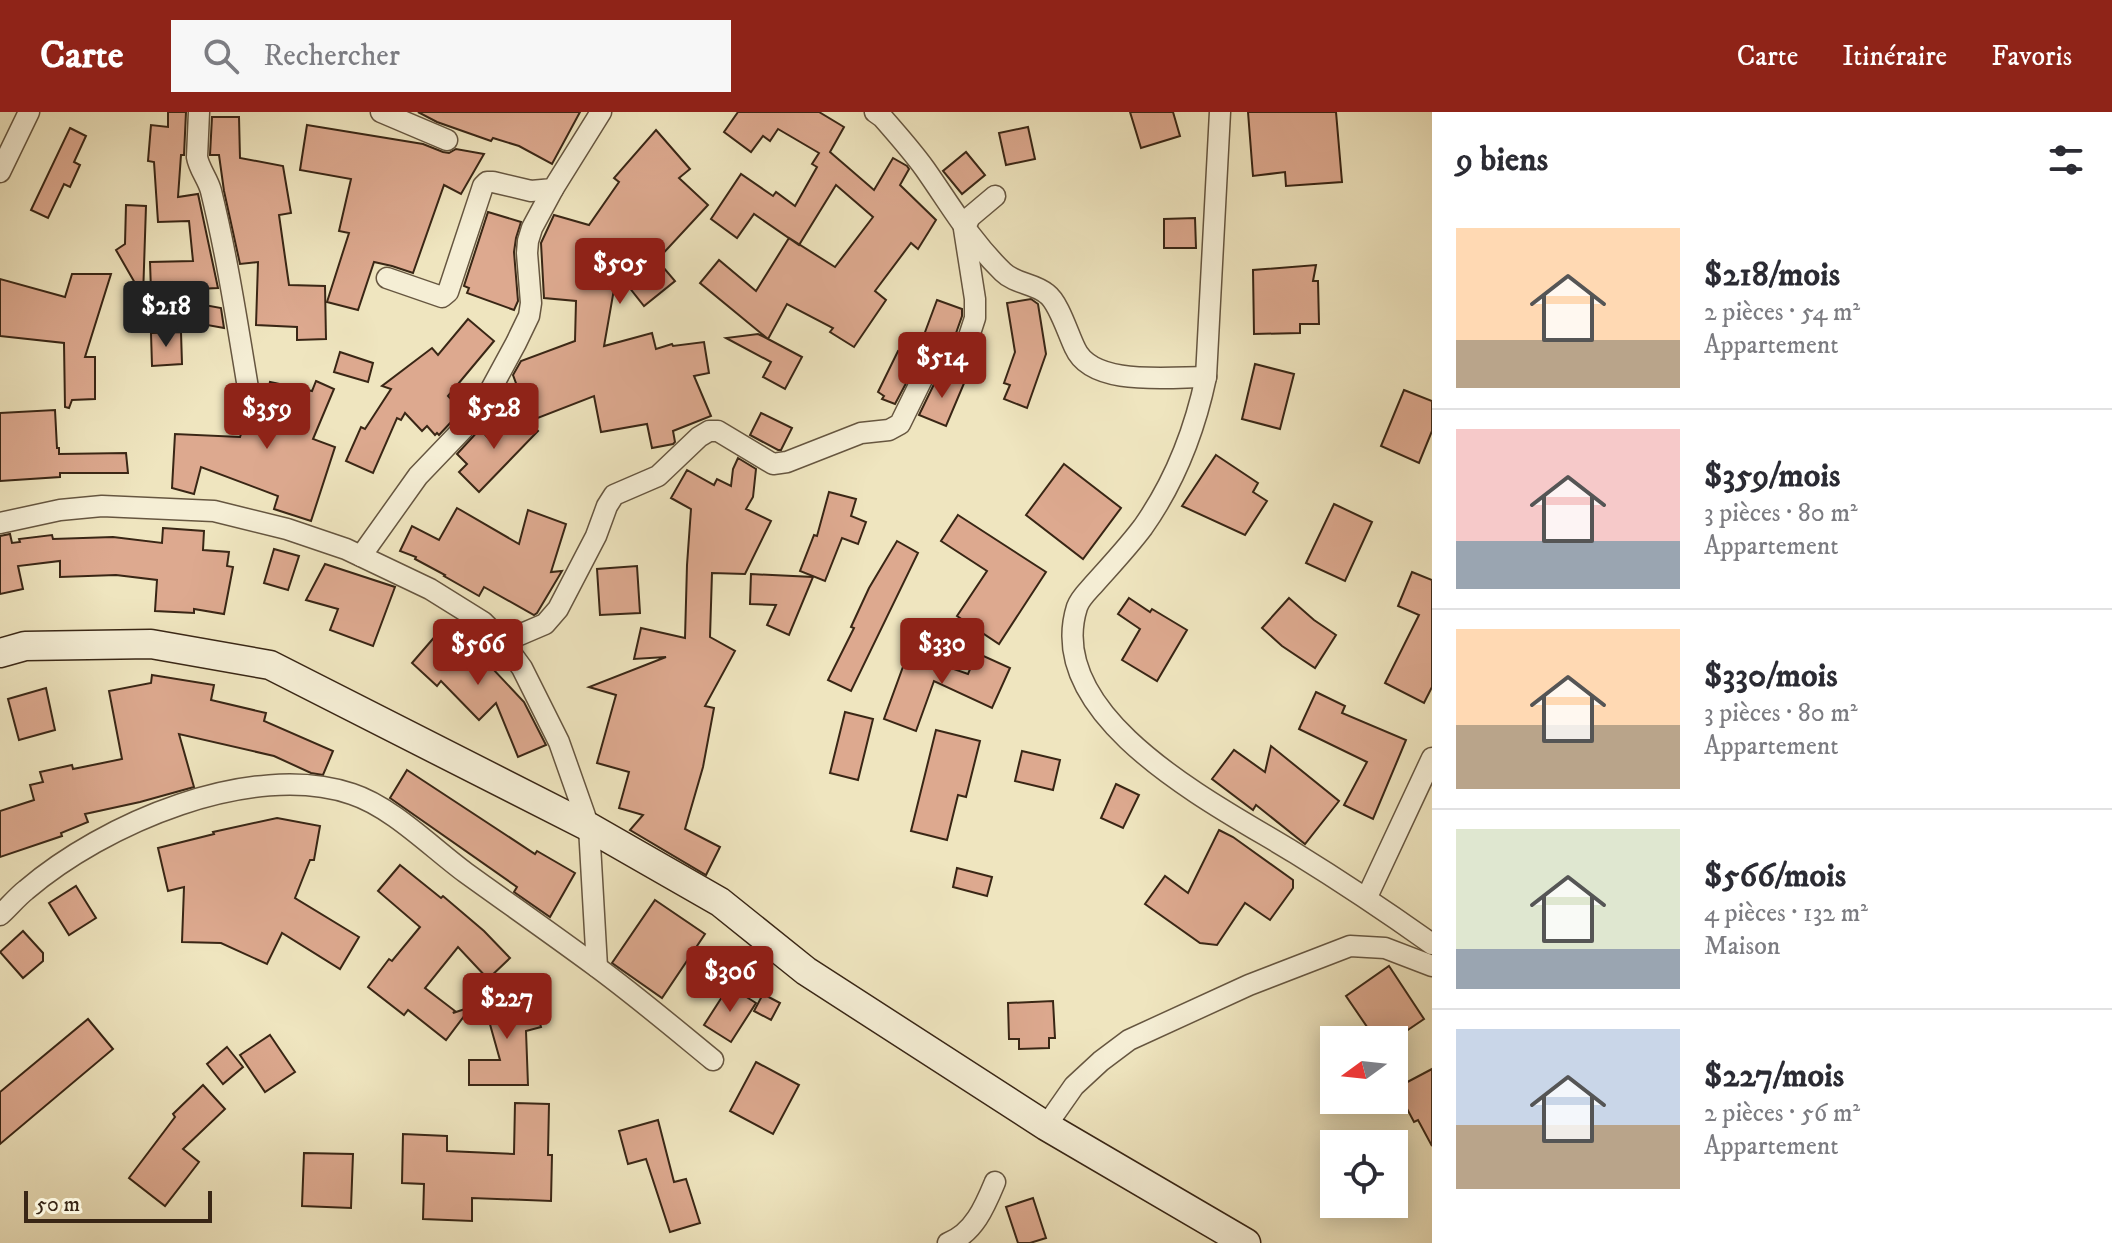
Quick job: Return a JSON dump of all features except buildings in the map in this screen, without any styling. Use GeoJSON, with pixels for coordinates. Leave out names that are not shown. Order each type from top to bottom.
{"type":"FeatureCollection","features":[{"type":"Feature","properties":{"kind":"main road"},"geometry":{"type":"LineString","coordinates":[[0,653],[25,646],[54,644],[151,644],[270,665],[589,827],[720,902],[806,971],[1046,1126],[1246,1243]]}},
{"type":"Feature","properties":{"kind":"street"},"geometry":{"type":"LineString","coordinates":[[0,172],[29,112]]}},
{"type":"Feature","properties":{"kind":"street"},"geometry":{"type":"LineString","coordinates":[[199,112],[197,157],[211,188],[248,388]]}},
{"type":"Feature","properties":{"kind":"street"},"geometry":{"type":"LineString","coordinates":[[381,112],[447,140]]}},
{"type":"Feature","properties":{"kind":"street"},"geometry":{"type":"LineString","coordinates":[[361,556],[418,476],[484,402],[516,343],[529,316],[531,303],[527,253],[532,228],[601,112]]}},
{"type":"Feature","properties":{"kind":"street"},"geometry":{"type":"LineString","coordinates":[[875,112],[925,169],[964,229],[1005,274],[1046,292],[1077,354],[1094,368],[1109,375],[1121,376],[1206,377]]}},
{"type":"Feature","properties":{"kind":"street"},"geometry":{"type":"LineString","coordinates":[[1220,112],[1206,377],[1200,403],[1182,456],[1157,504],[1142,528],[1077,604],[1073,655],[1084,683],[1101,711],[1124,737],[1199,795],[1367,897],[1432,944]]}},
{"type":"Feature","properties":{"kind":"street"},"geometry":{"type":"LineString","coordinates":[[387,278],[442,297],[448,292],[483,186],[487,182],[531,191],[553,189]]}},
{"type":"Feature","properties":{"kind":"street"},"geometry":{"type":"LineString","coordinates":[[503,642],[545,624],[558,609],[614,495],[658,476],[709,431],[718,431],[773,464],[787,462],[861,433],[889,430],[900,424],[928,367],[934,364],[954,367],[960,364],[975,318],[964,229],[970,217],[995,196]]}},
{"type":"Feature","properties":{"kind":"street"},"geometry":{"type":"LineString","coordinates":[[0,523],[60,510],[102,506],[214,511],[287,529],[346,549],[430,589],[483,622],[522,668],[559,742],[589,827],[597,967]]}},
{"type":"Feature","properties":{"kind":"street"},"geometry":{"type":"LineString","coordinates":[[1367,897],[1432,758]]}},
{"type":"Feature","properties":{"kind":"street"},"geometry":{"type":"LineString","coordinates":[[0,915],[26,889],[74,856],[166,809],[222,792],[267,785],[311,785],[352,794],[379,806],[597,967],[713,1060]]}},
{"type":"Feature","properties":{"kind":"street"},"geometry":{"type":"LineString","coordinates":[[1046,1126],[1074,1086],[1129,1040],[1249,985],[1350,946],[1385,948],[1432,966]]}},
{"type":"Feature","properties":{"kind":"street"},"geometry":{"type":"LineString","coordinates":[[948,1243],[965,1234],[988,1199],[995,1182]]}}]}
